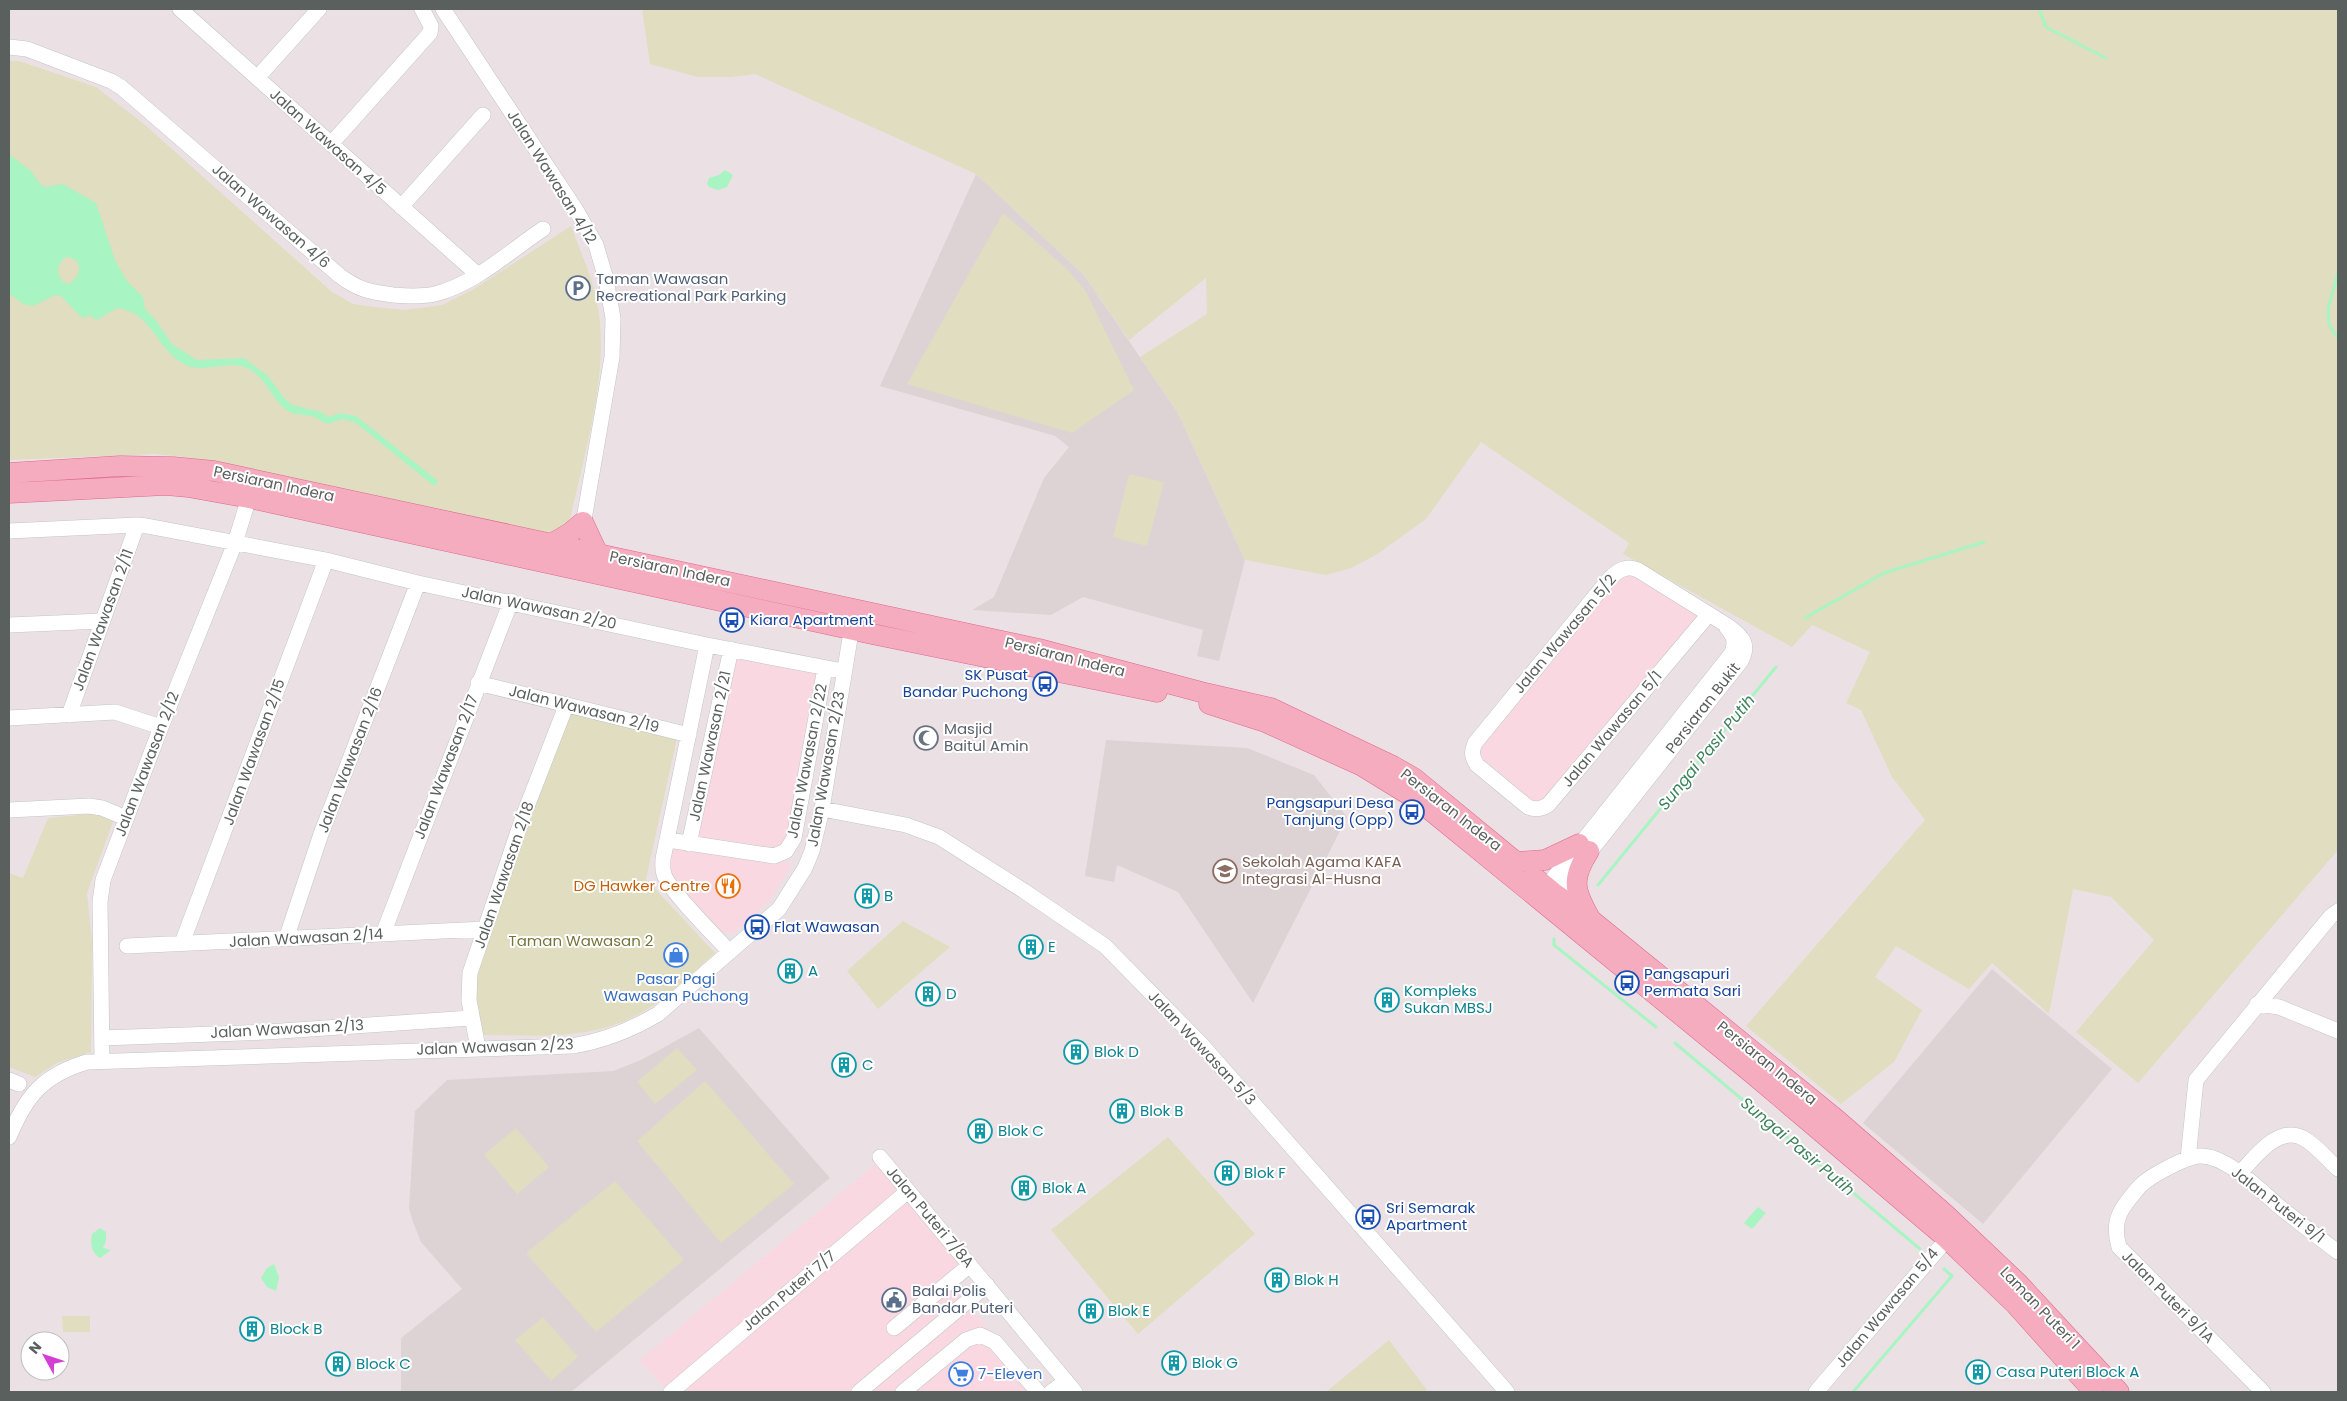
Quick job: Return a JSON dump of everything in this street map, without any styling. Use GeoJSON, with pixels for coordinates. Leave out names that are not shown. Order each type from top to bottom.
{"type":"FeatureCollection","features":[{"type":"Feature","properties":{"kind":"main road","name":"Persiaran Indera"},"geometry":{"type":"LineString","coordinates":[[9,473],[120,466],[173,467],[214,471],[252,489],[574,570],[1194,699],[1265,722],[1362,766],[1419,801],[1547,896],[1754,1075],[1953,1232]]}},
{"type":"Feature","properties":{"kind":"main road","name":"Persiaran Indera"},"geometry":{"type":"LineString","coordinates":[[9,493],[166,485],[252,489],[578,549],[1039,649],[1201,692],[1271,708],[1393,766],[1414,778],[1517,862],[1547,896],[1590,919],[1836,1119],[1953,1232]]}},
{"type":"Feature","properties":{"kind":"main road"},"geometry":{"type":"LineString","coordinates":[[551,544],[570,533],[583,522],[598,554]]}},
{"type":"Feature","properties":{"kind":"main road"},"geometry":{"type":"LineString","coordinates":[[1517,862],[1545,860],[1584,847]]}},
{"type":"Feature","properties":{"kind":"main road"},"geometry":{"type":"LineString","coordinates":[[1584,847],[1576,873],[1578,894],[1590,919]]}},
{"type":"Feature","properties":{"kind":"main road","name":"Laman Puteri 1"},"geometry":{"type":"LineString","coordinates":[[1953,1232],[2094,1392]]}},
{"type":"Feature","properties":{"kind":"main road","name":"Laman Puteri 1"},"geometry":{"type":"LineString","coordinates":[[1953,1232],[2018,1284],[2119,1392]]}},
{"type":"Feature","properties":{"kind":"street","name":"Jalan Wawasan 4/5"},"geometry":{"type":"LineString","coordinates":[[180,9],[477,274]]}},
{"type":"Feature","properties":{"kind":"street"},"geometry":{"type":"LineString","coordinates":[[257,78],[318,9]]}},
{"type":"Feature","properties":{"kind":"street"},"geometry":{"type":"LineString","coordinates":[[331,144],[430,33],[431,26],[422,9]]}},
{"type":"Feature","properties":{"kind":"street","name":"Jalan Wawasan 4/12"},"geometry":{"type":"LineString","coordinates":[[443,9],[576,210],[596,245],[606,279],[613,318],[612,357],[574,570]]}},
{"type":"Feature","properties":{"kind":"street","name":"Jalan Wawasan 4/6"},"geometry":{"type":"LineString","coordinates":[[9,47],[27,49],[112,81],[340,276],[362,290],[403,295],[434,294],[460,284],[477,274],[543,229]]}},
{"type":"Feature","properties":{"kind":"street"},"geometry":{"type":"LineString","coordinates":[[401,207],[483,115]]}},
{"type":"Feature","properties":{"kind":"street","name":"Jalan Wawasan 2/12"},"geometry":{"type":"LineString","coordinates":[[102,1060],[100,902],[103,880],[161,727],[235,542],[252,489]]}},
{"type":"Feature","properties":{"kind":"street","name":"Jalan Wawasan 2/20"},"geometry":{"type":"LineString","coordinates":[[9,531],[137,525],[326,560],[418,583],[707,645],[843,671]]}},
{"type":"Feature","properties":{"kind":"street","name":"Jalan Wawasan 2/11"},"geometry":{"type":"LineString","coordinates":[[69,715],[137,525]]}},
{"type":"Feature","properties":{"kind":"street","name":"Jalan Wawasan 2/15"},"geometry":{"type":"LineString","coordinates":[[182,943],[326,560]]}},
{"type":"Feature","properties":{"kind":"street","name":"Jalan Wawasan 5/2"},"geometry":{"type":"LineString","coordinates":[[1504,788],[1477,765],[1473,759],[1472,750],[1475,743],[1617,572],[1631,567],[1638,570],[1715,618]]}},
{"type":"Feature","properties":{"kind":"street","name":"Jalan Wawasan 2/16"},"geometry":{"type":"LineString","coordinates":[[286,939],[325,825],[418,583]]}},
{"type":"Feature","properties":{"kind":"street","name":"Jalan Wawasan 2/17"},"geometry":{"type":"LineString","coordinates":[[383,934],[478,683],[511,602]]}},
{"type":"Feature","properties":{"kind":"street","name":"Jalan Wawasan 2/23"},"geometry":{"type":"LineString","coordinates":[[9,1137],[20,1111],[37,1089],[73,1066],[102,1060],[572,1046],[608,1038],[658,1014],[779,909],[789,897],[812,851],[822,809],[843,671],[855,609]]}},
{"type":"Feature","properties":{"kind":"street","name":"Jalan Wawasan 5/1"},"geometry":{"type":"LineString","coordinates":[[1504,788],[1533,809],[1548,805],[1715,618]]}},
{"type":"Feature","properties":{"kind":"street","name":"Persiaran Bukit"},"geometry":{"type":"LineString","coordinates":[[1547,896],[1584,847],[1741,661],[1746,645],[1743,639],[1715,618]]}},
{"type":"Feature","properties":{"kind":"street"},"geometry":{"type":"LineString","coordinates":[[9,625],[102,621]]}},
{"type":"Feature","properties":{"kind":"street"},"geometry":{"type":"LineString","coordinates":[[707,645],[663,859],[664,875],[673,888],[730,952]]}},
{"type":"Feature","properties":{"kind":"street","name":"Jalan Wawasan 2/21"},"geometry":{"type":"LineString","coordinates":[[689,844],[731,649]]}},
{"type":"Feature","properties":{"kind":"street","name":"Jalan Wawasan 2/22"},"geometry":{"type":"LineString","coordinates":[[668,840],[774,856],[780,855],[792,845],[825,668]]}},
{"type":"Feature","properties":{"kind":"street","name":"Jalan Wawasan 2/19"},"geometry":{"type":"LineString","coordinates":[[478,683],[566,706],[689,734]]}},
{"type":"Feature","properties":{"kind":"street","name":"Jalan Wawasan 2/18"},"geometry":{"type":"LineString","coordinates":[[478,1048],[471,1018],[468,986],[470,973],[524,814],[566,706]]}},
{"type":"Feature","properties":{"kind":"street"},"geometry":{"type":"LineString","coordinates":[[9,718],[115,712],[161,727]]}},
{"type":"Feature","properties":{"kind":"street"},"geometry":{"type":"LineString","coordinates":[[9,810],[89,806],[102,808],[126,818]]}},
{"type":"Feature","properties":{"kind":"street","name":"Jalan Wawasan 5/3"},"geometry":{"type":"LineString","coordinates":[[822,809],[906,825],[939,837],[1024,891],[1105,946],[1202,1045],[1507,1392]]}},
{"type":"Feature","properties":{"kind":"street"},"geometry":{"type":"LineString","coordinates":[[2188,1159],[2196,1080],[2330,916],[2338,911]]}},
{"type":"Feature","properties":{"kind":"street","name":"Jalan Wawasan 2/14"},"geometry":{"type":"LineString","coordinates":[[127,946],[485,929]]}},
{"type":"Feature","properties":{"kind":"street"},"geometry":{"type":"LineString","coordinates":[[2257,1004],[2279,1007],[2338,1031]]}},
{"type":"Feature","properties":{"kind":"street","name":"Jalan Wawasan 2/13"},"geometry":{"type":"LineString","coordinates":[[102,1038],[266,1032],[471,1018]]}},
{"type":"Feature","properties":{"kind":"street"},"geometry":{"type":"LineString","coordinates":[[2240,1173],[2271,1141],[2287,1136],[2302,1138],[2338,1169]]}},
{"type":"Feature","properties":{"kind":"street","name":"Jalan Puteri 9/1"},"geometry":{"type":"LineString","coordinates":[[2188,1159],[2200,1155],[2218,1160],[2240,1173],[2338,1252]]}},
{"type":"Feature","properties":{"kind":"street","name":"Jalan Puteri 7/8A"},"geometry":{"type":"LineString","coordinates":[[880,1157],[1070,1386]]}},
{"type":"Feature","properties":{"kind":"street","name":"Jalan Puteri 9/1A"},"geometry":{"type":"LineString","coordinates":[[2188,1159],[2145,1181],[2123,1205],[2114,1230],[2119,1248],[2263,1392]]}},
{"type":"Feature","properties":{"kind":"street","name":"Jalan Puteri 7/7"},"geometry":{"type":"LineString","coordinates":[[671,1392],[908,1191]]}},
{"type":"Feature","properties":{"kind":"street","name":"Jalan Wawasan 5/4"},"geometry":{"type":"LineString","coordinates":[[1816,1392],[1953,1232]]}},
{"type":"Feature","properties":{"kind":"street"},"geometry":{"type":"LineString","coordinates":[[894,1328],[970,1265]]}},
{"type":"Feature","properties":{"kind":"street"},"geometry":{"type":"LineString","coordinates":[[859,1392],[987,1286]]}},
{"type":"Feature","properties":{"kind":"street"},"geometry":{"type":"LineString","coordinates":[[903,1392],[966,1340],[980,1335],[995,1342],[1038,1392]]}},
{"type":"Feature","properties":{"kind":"street"},"geometry":{"type":"LineString","coordinates":[[1051,1392],[1070,1386]]}},
{"type":"Feature","properties":{"kind":"shaded area"},"geometry":{"type":"Polygon","coordinates":[[[9,154],[31,171],[40,184],[45,187],[63,184],[96,203],[115,260],[127,281],[143,297],[145,309],[155,319],[172,344],[197,360],[244,358],[268,376],[284,398],[292,405],[321,412],[329,417],[340,413],[356,416],[438,481],[434,486],[356,423],[343,419],[327,424],[311,416],[288,411],[282,407],[260,378],[249,369],[233,365],[198,368],[182,363],[173,356],[139,316],[129,311],[117,308],[97,320],[88,315],[84,318],[80,316],[61,296],[55,295],[33,306],[23,304],[9,293],[9,154]],[[66,257],[60,263],[58,269],[63,282],[69,284],[77,277],[79,272],[78,264],[72,258],[66,257]]]}},
{"type":"Feature","properties":{"kind":"shaded area"},"geometry":{"type":"Polygon","coordinates":[[[725,170],[733,175],[727,187],[718,190],[709,187],[707,184],[709,178],[719,175],[725,170]]]}},
{"type":"Feature","properties":{"kind":"shaded area"},"geometry":{"type":"Polygon","coordinates":[[[976,174],[1084,275],[1178,413],[1245,560],[1219,661],[1197,656],[1203,630],[1083,597],[1051,615],[972,610],[994,597],[1044,478],[1069,447],[1055,436],[880,386],[976,174]]]}},
{"type":"Feature","properties":{"kind":"shaded area"},"geometry":{"type":"Polygon","coordinates":[[[1632,571],[1702,614],[1544,803],[1531,804],[1481,762],[1479,746],[1614,580],[1632,571]]]}},
{"type":"Feature","properties":{"kind":"shaded area"},"geometry":{"type":"Polygon","coordinates":[[[733,658],[820,674],[790,839],[781,850],[695,838],[733,658]]]}},
{"type":"Feature","properties":{"kind":"shaded area","name":"Sekolah Agama KAFA Integrasi Al-Husna"},"geometry":{"type":"Polygon","coordinates":[[[1106,740],[1247,748],[1314,775],[1347,817],[1253,1003],[1178,892],[1117,865],[1114,882],[1085,876],[1106,740]]]}},
{"type":"Feature","properties":{"kind":"shaded area","name":"DG Hawker Centre"},"geometry":{"type":"Polygon","coordinates":[[[671,844],[792,863],[770,900],[734,933],[717,932],[673,884],[666,859],[671,844]]]}},
{"type":"Feature","properties":{"kind":"shaded area"},"geometry":{"type":"Polygon","coordinates":[[[1992,969],[2112,1069],[1983,1224],[1863,1123],[1992,969]]]}},
{"type":"Feature","properties":{"kind":"shaded area"},"geometry":{"type":"Polygon","coordinates":[[[699,1028],[830,1178],[571,1392],[401,1392],[401,1338],[462,1289],[421,1242],[409,1208],[415,1111],[447,1080],[613,1071],[641,1060],[699,1028]]]}},
{"type":"Feature","properties":{"kind":"shaded area"},"geometry":{"type":"Polygon","coordinates":[[[879,1161],[966,1265],[947,1281],[1042,1392],[675,1392],[671,1388],[665,1388],[640,1360],[879,1161]]]}},
{"type":"Feature","properties":{"kind":"shaded area"},"geometry":{"type":"Polygon","coordinates":[[[1758,1207],[1766,1213],[1752,1229],[1744,1223],[1758,1207]]]}},
{"type":"Feature","properties":{"kind":"shaded area"},"geometry":{"type":"Polygon","coordinates":[[[100,1228],[106,1232],[106,1241],[103,1248],[111,1250],[100,1258],[93,1251],[91,1241],[92,1234],[100,1228]]]}},
{"type":"Feature","properties":{"kind":"shaded area"},"geometry":{"type":"Polygon","coordinates":[[[274,1264],[279,1277],[276,1291],[267,1287],[261,1278],[267,1268],[274,1264]]]}},
{"type":"Feature","properties":{"kind":"green space"},"geometry":{"type":"Polygon","coordinates":[[[642,9],[2338,9],[2338,850],[2138,1083],[2076,1032],[2154,940],[2111,897],[2073,889],[2049,1014],[1992,963],[1969,989],[1896,946],[1875,977],[1922,1010],[1894,1062],[1841,1104],[1746,1026],[1925,820],[1892,777],[1861,710],[1846,703],[1870,652],[1812,625],[1792,647],[1623,554],[1629,543],[1481,442],[1426,519],[1376,555],[1351,568],[1326,575],[1245,560],[1178,413],[1140,357],[1207,314],[1206,278],[1129,340],[1084,275],[976,174],[755,74],[731,77],[698,77],[650,64],[642,9]]]}},
{"type":"Feature","properties":{"kind":"green space"},"geometry":{"type":"Polygon","coordinates":[[[9,61],[19,61],[96,87],[144,124],[332,292],[353,304],[405,310],[442,305],[474,289],[571,226],[595,292],[600,328],[601,355],[594,411],[588,440],[570,520],[563,530],[554,534],[185,457],[155,454],[9,460],[9,61]]]}},
{"type":"Feature","properties":{"kind":"green space"},"geometry":{"type":"Polygon","coordinates":[[[1003,213],[1066,268],[1085,290],[1134,390],[1072,433],[907,384],[1003,213]]]}},
{"type":"Feature","properties":{"kind":"green space"},"geometry":{"type":"Polygon","coordinates":[[[1129,474],[1164,482],[1147,546],[1113,537],[1129,474]]]}},
{"type":"Feature","properties":{"kind":"green space","name":"Taman Wawasan 2"},"geometry":{"type":"Polygon","coordinates":[[[570,713],[677,738],[646,879],[715,953],[658,1002],[619,1023],[600,1029],[560,1035],[480,1035],[473,973],[570,713]]]}},
{"type":"Feature","properties":{"kind":"green space"},"geometry":{"type":"Polygon","coordinates":[[[90,814],[114,819],[87,893],[92,943],[91,1052],[57,1063],[35,1077],[9,1067],[9,873],[23,878],[48,818],[90,814]]]}},
{"type":"Feature","properties":{"kind":"green space"},"geometry":{"type":"Polygon","coordinates":[[[903,921],[950,947],[878,1009],[847,971],[903,921]]]}},
{"type":"Feature","properties":{"kind":"green space"},"geometry":{"type":"Polygon","coordinates":[[[677,1048],[697,1070],[655,1104],[637,1082],[677,1048]]]}},
{"type":"Feature","properties":{"kind":"green space"},"geometry":{"type":"Polygon","coordinates":[[[705,1081],[794,1184],[721,1243],[637,1141],[705,1081]]]}},
{"type":"Feature","properties":{"kind":"green space"},"geometry":{"type":"Polygon","coordinates":[[[516,1128],[549,1167],[517,1194],[484,1155],[516,1128]]]}},
{"type":"Feature","properties":{"kind":"green space"},"geometry":{"type":"Polygon","coordinates":[[[1168,1137],[1255,1234],[1138,1334],[1051,1230],[1168,1137]]]}},
{"type":"Feature","properties":{"kind":"green space"},"geometry":{"type":"Polygon","coordinates":[[[615,1181],[684,1260],[596,1332],[526,1253],[615,1181]]]}},
{"type":"Feature","properties":{"kind":"green space"},"geometry":{"type":"Polygon","coordinates":[[[62,1316],[90,1316],[90,1332],[63,1331],[62,1316]]]}},
{"type":"Feature","properties":{"kind":"green space"},"geometry":{"type":"Polygon","coordinates":[[[543,1317],[578,1357],[551,1381],[515,1340],[543,1317]]]}},
{"type":"Feature","properties":{"kind":"green space"},"geometry":{"type":"Polygon","coordinates":[[[1389,1340],[1427,1390],[1424,1392],[1326,1392],[1389,1340]]]}},
{"type":"Feature","properties":{"kind":"waterway"},"geometry":{"type":"LineString","coordinates":[[2039,9],[2046,27],[2106,58]]}},
{"type":"Feature","properties":{"kind":"waterway"},"geometry":{"type":"LineString","coordinates":[[2338,272],[2328,309],[2329,325],[2338,338]]}},
{"type":"Feature","properties":{"kind":"waterway","name":"Sungai Pasir Putih"},"geometry":{"type":"LineString","coordinates":[[1805,618],[1884,573],[1984,542]]}},
{"type":"Feature","properties":{"kind":"waterway","name":"Sungai Pasir Putih"},"geometry":{"type":"LineString","coordinates":[[1598,885],[1776,667]]}},
{"type":"Feature","properties":{"kind":"waterway","name":"Sungai Pasir Putih"},"geometry":{"type":"LineString","coordinates":[[1554,939],[1554,945],[1656,1027]]}},
{"type":"Feature","properties":{"kind":"waterway","name":"Sungai Pasir Putih"},"geometry":{"type":"LineString","coordinates":[[1675,1043],[1920,1249]]}},
{"type":"Feature","properties":{"kind":"waterway","name":"Sungai Pasir Putih"},"geometry":{"type":"LineString","coordinates":[[1853,1392],[1952,1276],[1944,1269]]}},
{"type":"Feature","properties":{"kind":"place","name":"Taman Wawasan Recreational Park Parking"},"geometry":{"type":"Point","coordinates":[578,288]}},
{"type":"Feature","properties":{"kind":"place","name":"Kiara Apartment"},"geometry":{"type":"Point","coordinates":[732,620]}},
{"type":"Feature","properties":{"kind":"place","name":"SK Pusat Bandar Puchong"},"geometry":{"type":"Point","coordinates":[1045,684]}},
{"type":"Feature","properties":{"kind":"place","name":"Masjid Baitul Amin"},"geometry":{"type":"Point","coordinates":[926,738]}},
{"type":"Feature","properties":{"kind":"place","name":"Pangsapuri Desa Tanjung (Opp)"},"geometry":{"type":"Point","coordinates":[1412,812]}},
{"type":"Feature","properties":{"kind":"place","name":"Sekolah Agama KAFA Integrasi Al-Husna"},"geometry":{"type":"Point","coordinates":[1225,871]}},
{"type":"Feature","properties":{"kind":"place","name":"DG Hawker Centre"},"geometry":{"type":"Point","coordinates":[728,886]}},
{"type":"Feature","properties":{"kind":"place","name":"B"},"geometry":{"type":"Point","coordinates":[867,896]}},
{"type":"Feature","properties":{"kind":"place","name":"Flat Wawasan"},"geometry":{"type":"Point","coordinates":[757,927]}},
{"type":"Feature","properties":{"kind":"place","name":"E"},"geometry":{"type":"Point","coordinates":[1031,947]}},
{"type":"Feature","properties":{"kind":"place","name":"Pasar Pagi Wawasan Puchong"},"geometry":{"type":"Point","coordinates":[676,955]}},
{"type":"Feature","properties":{"kind":"place","name":"A"},"geometry":{"type":"Point","coordinates":[790,971]}},
{"type":"Feature","properties":{"kind":"place","name":"Pangsapuri Permata Sari"},"geometry":{"type":"Point","coordinates":[1627,983]}},
{"type":"Feature","properties":{"kind":"place","name":"D"},"geometry":{"type":"Point","coordinates":[928,994]}},
{"type":"Feature","properties":{"kind":"place","name":"Kompleks Sukan MBSJ"},"geometry":{"type":"Point","coordinates":[1387,1000]}},
{"type":"Feature","properties":{"kind":"place","name":"Blok D"},"geometry":{"type":"Point","coordinates":[1076,1052]}},
{"type":"Feature","properties":{"kind":"place","name":"C"},"geometry":{"type":"Point","coordinates":[844,1065]}},
{"type":"Feature","properties":{"kind":"place","name":"Blok B"},"geometry":{"type":"Point","coordinates":[1122,1111]}},
{"type":"Feature","properties":{"kind":"place","name":"Blok C"},"geometry":{"type":"Point","coordinates":[980,1131]}},
{"type":"Feature","properties":{"kind":"place","name":"Blok F"},"geometry":{"type":"Point","coordinates":[1227,1173]}},
{"type":"Feature","properties":{"kind":"place","name":"Blok A"},"geometry":{"type":"Point","coordinates":[1024,1188]}},
{"type":"Feature","properties":{"kind":"place","name":"Sri Semarak Apartment"},"geometry":{"type":"Point","coordinates":[1368,1217]}},
{"type":"Feature","properties":{"kind":"place","name":"Blok H"},"geometry":{"type":"Point","coordinates":[1277,1280]}},
{"type":"Feature","properties":{"kind":"place","name":"Balai Polis Bandar Puteri"},"geometry":{"type":"Point","coordinates":[894,1300]}},
{"type":"Feature","properties":{"kind":"place","name":"Blok E"},"geometry":{"type":"Point","coordinates":[1091,1311]}},
{"type":"Feature","properties":{"kind":"place","name":"Block B"},"geometry":{"type":"Point","coordinates":[252,1329]}},
{"type":"Feature","properties":{"kind":"place","name":"Blok G"},"geometry":{"type":"Point","coordinates":[1174,1363]}},
{"type":"Feature","properties":{"kind":"place","name":"Block C"},"geometry":{"type":"Point","coordinates":[338,1364]}},
{"type":"Feature","properties":{"kind":"place","name":"Casa Puteri Block A"},"geometry":{"type":"Point","coordinates":[1978,1372]}},
{"type":"Feature","properties":{"kind":"place","name":"7-Eleven"},"geometry":{"type":"Point","coordinates":[961,1374]}}]}
